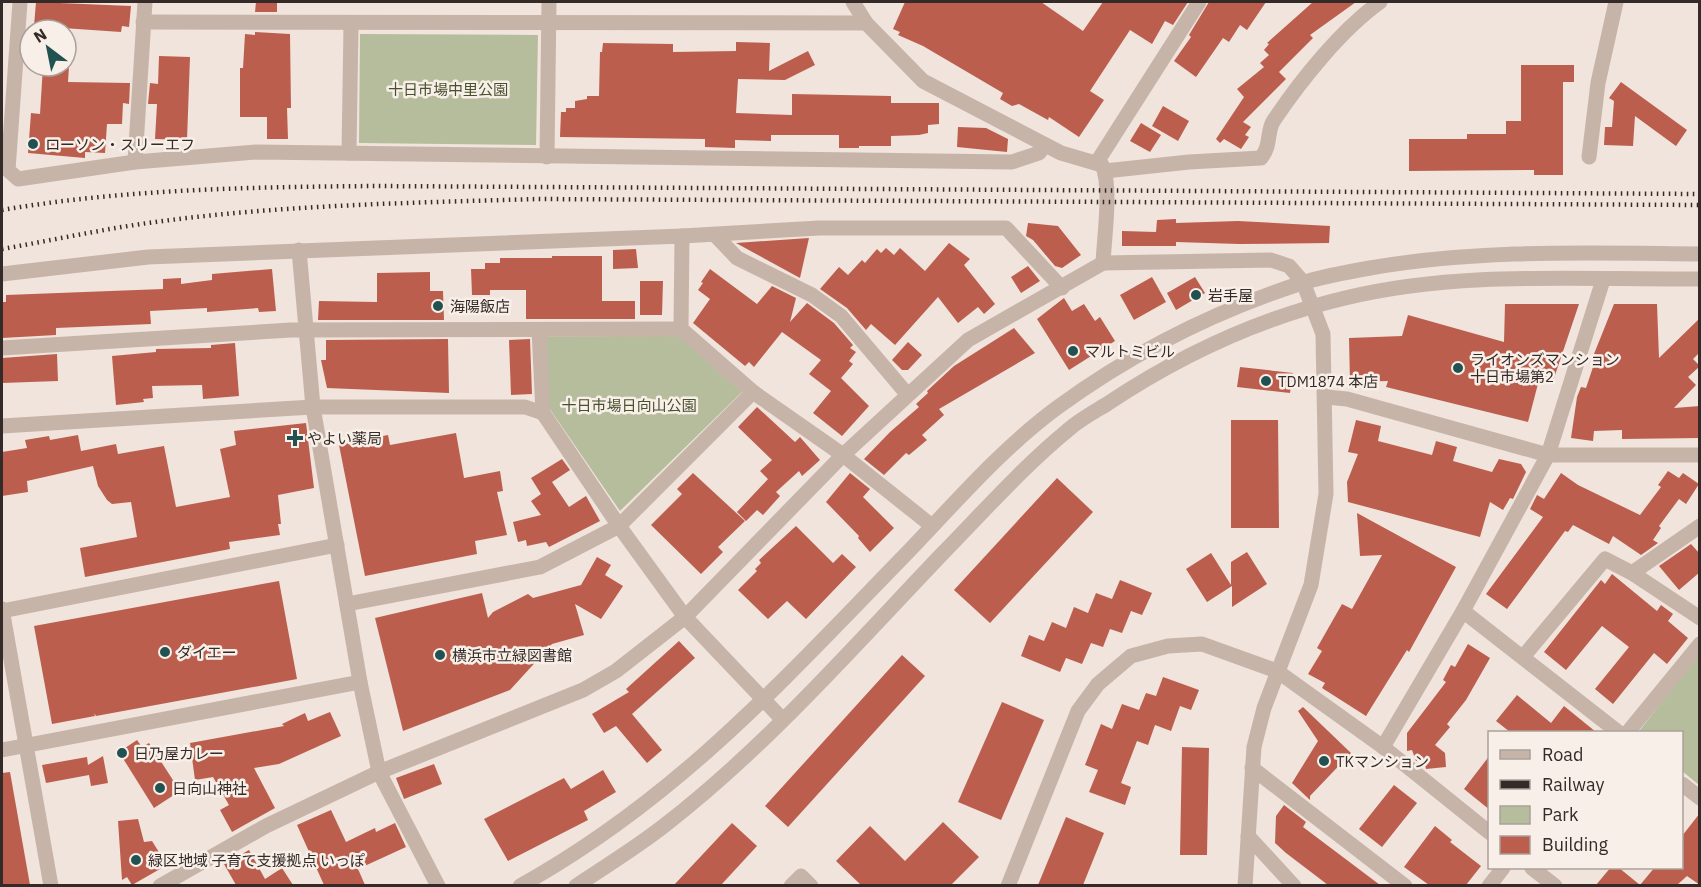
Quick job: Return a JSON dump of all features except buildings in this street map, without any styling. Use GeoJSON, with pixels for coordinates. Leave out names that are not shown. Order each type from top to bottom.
{"type":"FeatureCollection","features":[{"type":"Feature","properties":{"kind":"street"},"geometry":{"type":"LineString","coordinates":[[20,2],[6,116],[8,170],[18,179],[135,162],[256,152],[1012,162],[1039,153],[1045,145]]}},
{"type":"Feature","properties":{"kind":"street"},"geometry":{"type":"LineString","coordinates":[[135,162],[145,2]]}},
{"type":"Feature","properties":{"kind":"street"},"geometry":{"type":"LineString","coordinates":[[547,157],[549,2]]}},
{"type":"Feature","properties":{"kind":"street"},"geometry":{"type":"LineString","coordinates":[[853,2],[867,23],[923,81],[1071,158],[1101,166],[1261,158],[1269,149],[1273,122],[1333,43],[1380,2]]}},
{"type":"Feature","properties":{"kind":"street"},"geometry":{"type":"LineString","coordinates":[[1103,263],[1101,166],[1199,2]]}},
{"type":"Feature","properties":{"kind":"street"},"geometry":{"type":"LineString","coordinates":[[1589,158],[1598,83],[1616,2]]}},
{"type":"Feature","properties":{"kind":"street"},"geometry":{"type":"LineString","coordinates":[[143,22],[867,23]]}},
{"type":"Feature","properties":{"kind":"street"},"geometry":{"type":"LineString","coordinates":[[349,153],[351,24]]}},
{"type":"Feature","properties":{"kind":"street"},"geometry":{"type":"LineString","coordinates":[[2,274],[147,257],[299,250],[716,236],[819,228],[1006,228],[1062,288]]}},
{"type":"Feature","properties":{"kind":"street"},"geometry":{"type":"LineString","coordinates":[[681,328],[682,236]]}},
{"type":"Feature","properties":{"kind":"street"},"geometry":{"type":"LineString","coordinates":[[716,236],[737,258],[812,295],[841,316],[907,394]]}},
{"type":"Feature","properties":{"kind":"street"},"geometry":{"type":"LineString","coordinates":[[299,250],[313,407],[360,682],[379,772],[438,885]]}},
{"type":"Feature","properties":{"kind":"street"},"geometry":{"type":"LineString","coordinates":[[520,885],[601,838],[648,803],[726,737],[764,700],[991,466],[1056,408],[1126,361],[1171,336],[1303,282],[1422,259],[1476,255],[1700,254]]}},
{"type":"Feature","properties":{"kind":"street"},"geometry":{"type":"LineString","coordinates":[[160,885],[266,826],[379,772],[583,690],[616,671],[685,617],[843,455],[968,340],[1038,299],[1062,288],[1103,263],[1271,260],[1289,266],[1303,282],[1323,334],[1326,397],[1326,494],[1319,548],[1311,585],[1278,671],[1257,737],[1252,768],[1245,885]]}},
{"type":"Feature","properties":{"kind":"street"},"geometry":{"type":"LineString","coordinates":[[576,885],[664,826],[747,755],[1008,486],[1070,428],[1138,383],[1184,358],[1272,320],[1313,306],[1362,294],[1421,285],[1493,279],[1700,279]]}},
{"type":"Feature","properties":{"kind":"street"},"geometry":{"type":"LineString","coordinates":[[1383,747],[1463,611],[1548,456],[1603,280]]}},
{"type":"Feature","properties":{"kind":"street"},"geometry":{"type":"LineString","coordinates":[[2,348],[306,330],[681,328],[753,392],[843,455],[932,526]]}},
{"type":"Feature","properties":{"kind":"street"},"geometry":{"type":"LineString","coordinates":[[539,330],[543,413],[619,526],[685,617],[782,719]]}},
{"type":"Feature","properties":{"kind":"street"},"geometry":{"type":"LineString","coordinates":[[347,604],[540,567],[619,526],[753,392]]}},
{"type":"Feature","properties":{"kind":"street"},"geometry":{"type":"LineString","coordinates":[[1326,397],[1347,399],[1548,456],[1700,455]]}},
{"type":"Feature","properties":{"kind":"street"},"geometry":{"type":"LineString","coordinates":[[2,426],[313,407],[525,407],[543,413]]}},
{"type":"Feature","properties":{"kind":"street"},"geometry":{"type":"LineString","coordinates":[[1632,573],[1700,526]]}},
{"type":"Feature","properties":{"kind":"street"},"geometry":{"type":"LineString","coordinates":[[51,885],[2,610],[337,545]]}},
{"type":"Feature","properties":{"kind":"street"},"geometry":{"type":"LineString","coordinates":[[1523,657],[1605,559],[1632,573],[1700,618]]}},
{"type":"Feature","properties":{"kind":"street"},"geometry":{"type":"LineString","coordinates":[[1463,611],[1611,730]]}},
{"type":"Feature","properties":{"kind":"street"},"geometry":{"type":"LineString","coordinates":[[1008,885],[1078,711],[1098,684],[1131,656],[1168,646],[1202,644],[1278,671],[1383,747],[1488,831]]}},
{"type":"Feature","properties":{"kind":"street"},"geometry":{"type":"LineString","coordinates":[[1629,731],[1700,644]]}},
{"type":"Feature","properties":{"kind":"street"},"geometry":{"type":"LineString","coordinates":[[2,750],[360,682]]}},
{"type":"Feature","properties":{"kind":"street"},"geometry":{"type":"LineString","coordinates":[[1252,768],[1405,885]]}},
{"type":"Feature","properties":{"kind":"street"},"geometry":{"type":"LineString","coordinates":[[1683,785],[1700,798]]}},
{"type":"Feature","properties":{"kind":"street"},"geometry":{"type":"LineString","coordinates":[[1248,836],[1294,885]]}},
{"type":"Feature","properties":{"kind":"street"},"geometry":{"type":"LineString","coordinates":[[1489,885],[1501,869]]}},
{"type":"Feature","properties":{"kind":"street"},"geometry":{"type":"LineString","coordinates":[[1535,869],[1555,885]]}},
{"type":"Feature","properties":{"kind":"street"},"geometry":{"type":"LineString","coordinates":[[791,885],[801,876],[811,885]]}},
{"type":"Feature","properties":{"kind":"green space","name":"十日市場中里公園"},"geometry":{"type":"Polygon","coordinates":[[[360,34],[538,35],[536,145],[359,143],[360,34]]]}},
{"type":"Feature","properties":{"kind":"green space","name":"十日市場日向山公園"},"geometry":{"type":"Polygon","coordinates":[[[679,335],[742,392],[620,511],[547,405],[543,337],[679,335]]]}},
{"type":"Feature","properties":{"kind":"green space"},"geometry":{"type":"Polygon","coordinates":[[[1699,654],[1699,785],[1683,772],[1683,731],[1640,730],[1699,654]]]}},
{"type":"Feature","properties":{"kind":"railway"},"geometry":{"type":"LineString","coordinates":[[2,210],[141,193],[235,188],[376,186],[1700,194]]}},
{"type":"Feature","properties":{"kind":"railway"},"geometry":{"type":"LineString","coordinates":[[2,249],[141,224],[240,213],[339,206],[537,199],[1700,205]]}},
{"type":"Feature","properties":{"kind":"place","name":"ローソン・スリーエフ"},"geometry":{"type":"Point","coordinates":[33,144]}},
{"type":"Feature","properties":{"kind":"place","name":"岩手屋"},"geometry":{"type":"Point","coordinates":[1196,295]}},
{"type":"Feature","properties":{"kind":"place","name":"海陽飯店"},"geometry":{"type":"Point","coordinates":[438,306]}},
{"type":"Feature","properties":{"kind":"place","name":"マルトミビル"},"geometry":{"type":"Point","coordinates":[1073,351]}},
{"type":"Feature","properties":{"kind":"place","name":"ライオンズマンション 十日市場第2"},"geometry":{"type":"Point","coordinates":[1458,368]}},
{"type":"Feature","properties":{"kind":"place","name":"TDM1874 本店"},"geometry":{"type":"Point","coordinates":[1266,381]}},
{"type":"Feature","properties":{"kind":"place","name":"やよい薬局"},"geometry":{"type":"Point","coordinates":[295,438]}},
{"type":"Feature","properties":{"kind":"place","name":"ダイエー"},"geometry":{"type":"Point","coordinates":[165,652]}},
{"type":"Feature","properties":{"kind":"place","name":"横浜市立緑図書館"},"geometry":{"type":"Point","coordinates":[440,655]}},
{"type":"Feature","properties":{"kind":"place","name":"日乃屋カレー"},"geometry":{"type":"Point","coordinates":[122,753]}},
{"type":"Feature","properties":{"kind":"place","name":"TKマンション"},"geometry":{"type":"Point","coordinates":[1324,761]}},
{"type":"Feature","properties":{"kind":"place","name":"日向山神社"},"geometry":{"type":"Point","coordinates":[160,788]}},
{"type":"Feature","properties":{"kind":"place","name":"緑区地域 子育て支援拠点 いっぽ"},"geometry":{"type":"Point","coordinates":[136,860]}}]}
